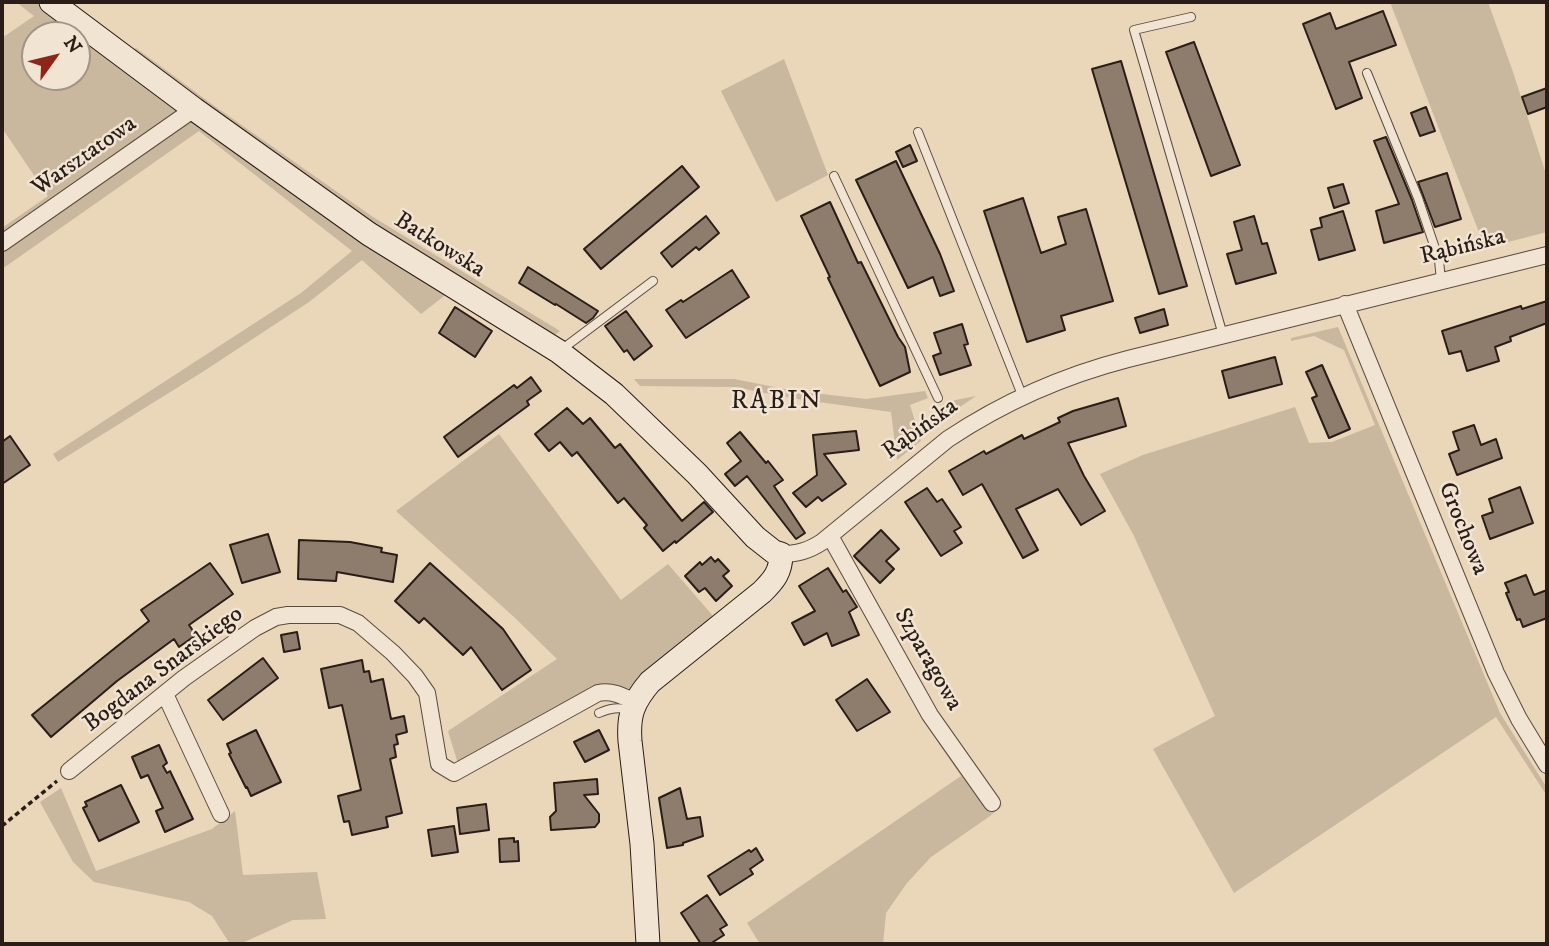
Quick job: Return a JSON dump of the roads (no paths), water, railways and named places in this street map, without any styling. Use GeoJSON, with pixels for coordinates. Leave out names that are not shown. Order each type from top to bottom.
{"type":"FeatureCollection","features":[{"type":"Feature","properties":{"kind":"street","name":"Batkowska"},"geometry":{"type":"LineString","coordinates":[[51,2],[194,109],[369,233],[558,351],[614,394],[697,474],[755,537],[774,552],[781,554]]}},
{"type":"Feature","properties":{"kind":"street","name":"Warsztatowa"},"geometry":{"type":"LineString","coordinates":[[2,243],[194,109]]}},
{"type":"Feature","properties":{"kind":"street","name":"Rąbińska"},"geometry":{"type":"LineString","coordinates":[[781,554],[795,554],[811,549],[948,439],[1023,395],[1056,381],[1090,369],[1547,254]]}},
{"type":"Feature","properties":{"kind":"street","name":"Grochowa"},"geometry":{"type":"LineString","coordinates":[[1345,304],[1496,673],[1519,719],[1547,765]]}},
{"type":"Feature","properties":{"kind":"street","name":"Szparagowa"},"geometry":{"type":"LineString","coordinates":[[830,536],[930,715],[992,803]]}},
{"type":"Feature","properties":{"kind":"street"},"geometry":{"type":"LineString","coordinates":[[648,944],[642,844],[629,725],[634,706],[650,682],[772,582],[781,566],[781,554]]}},
{"type":"Feature","properties":{"kind":"street","name":"Bogdana Snarskiego"},"geometry":{"type":"LineString","coordinates":[[69,771],[184,678],[255,628],[276,617],[288,615],[340,615],[358,623],[393,653],[427,693],[439,764],[454,773],[598,693],[607,691],[620,694],[634,706]]}},
{"type":"Feature","properties":{"kind":"street"},"geometry":{"type":"LineString","coordinates":[[165,694],[221,814]]}},
{"type":"Feature","properties":{"kind":"lane"},"geometry":{"type":"LineString","coordinates":[[1191,17],[1134,30],[1223,335]]}},
{"type":"Feature","properties":{"kind":"lane"},"geometry":{"type":"LineString","coordinates":[[1367,74],[1418,198],[1439,260],[1441,281]]}},
{"type":"Feature","properties":{"kind":"lane"},"geometry":{"type":"LineString","coordinates":[[918,132],[1023,395]]}},
{"type":"Feature","properties":{"kind":"lane"},"geometry":{"type":"LineString","coordinates":[[834,176],[938,398]]}},
{"type":"Feature","properties":{"kind":"lane"},"geometry":{"type":"LineString","coordinates":[[558,351],[653,281]]}},
{"type":"Feature","properties":{"kind":"lane"},"geometry":{"type":"LineString","coordinates":[[599,713],[634,706]]}},
{"type":"Feature","properties":{"kind":"district","name":"RĄBIN"},"geometry":{"type":"Point","coordinates":[777,403]}}]}
